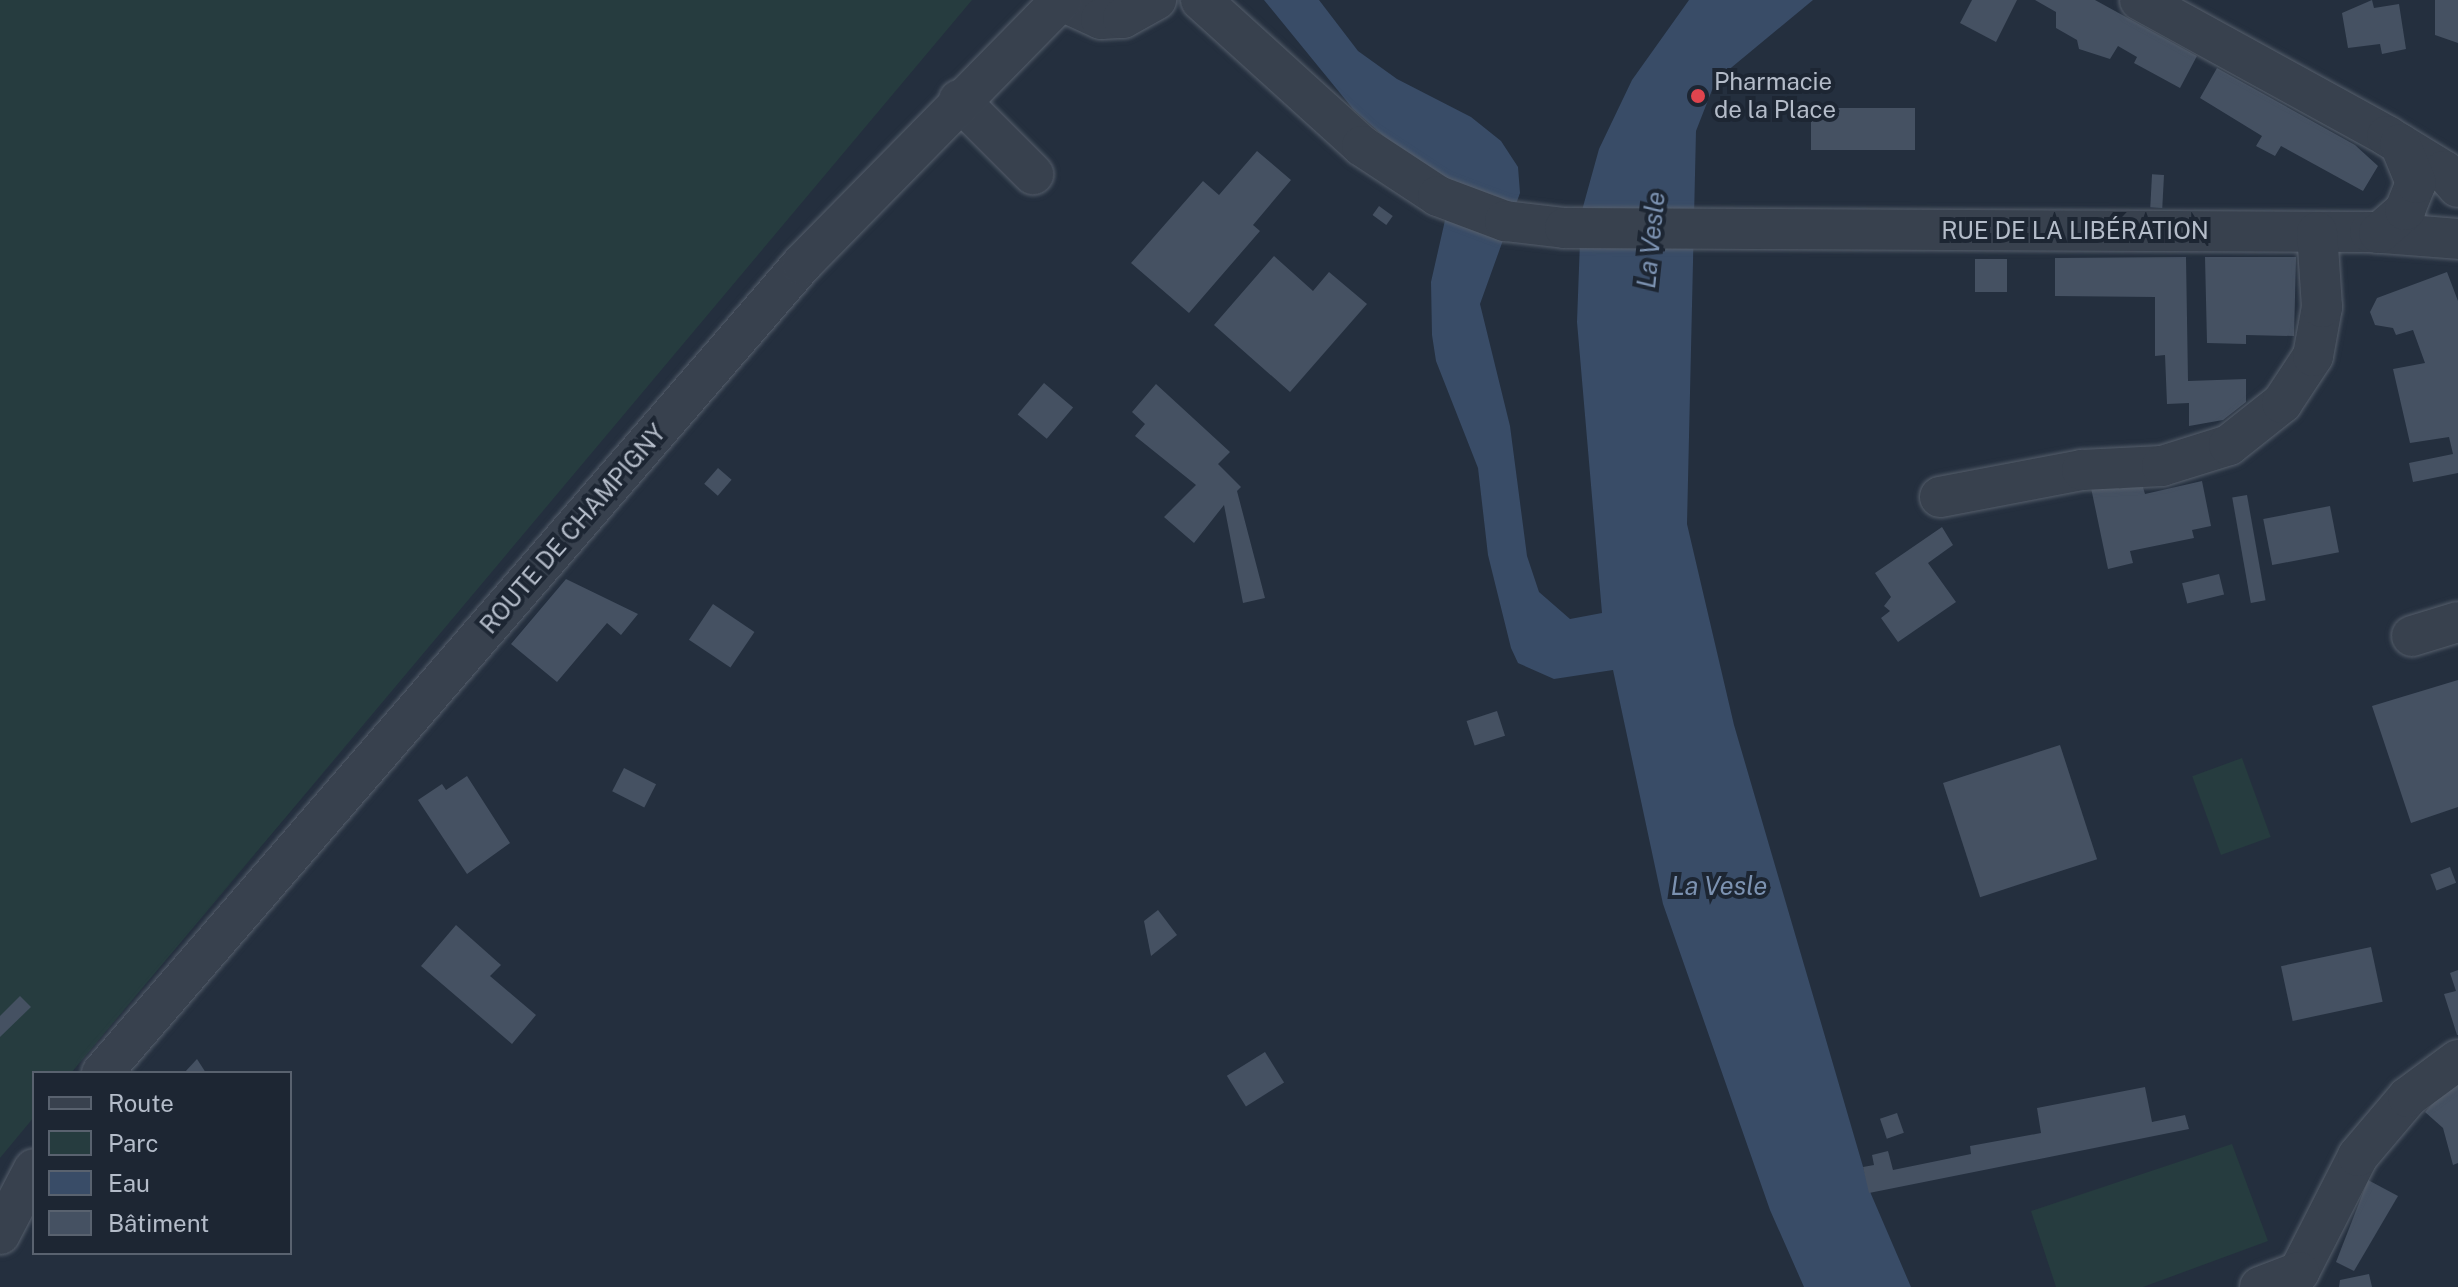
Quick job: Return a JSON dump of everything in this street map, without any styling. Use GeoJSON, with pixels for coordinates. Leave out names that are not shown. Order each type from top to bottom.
{"type":"FeatureCollection","features":[{"type":"Feature","properties":{"kind":"street"},"geometry":{"type":"LineString","coordinates":[[1061,0],[1101,19],[1123,18],[1156,0]]}},
{"type":"Feature","properties":{"kind":"street","name":"ROUTE DE CHAMPIGNY"},"geometry":{"type":"LineString","coordinates":[[104,1071],[802,264],[959,100],[1061,0]]}},
{"type":"Feature","properties":{"kind":"street","name":"RUE DE LA LIBÉRATION"},"geometry":{"type":"LineString","coordinates":[[1201,0],[1362,146],[1438,196],[1505,221],[1565,228],[2317,232],[2458,239]]}},
{"type":"Feature","properties":{"kind":"street"},"geometry":{"type":"LineString","coordinates":[[2140,0],[2400,144],[2444,171],[2458,187]]}},
{"type":"Feature","properties":{"kind":"street"},"geometry":{"type":"LineString","coordinates":[[959,100],[1033,174]]}},
{"type":"Feature","properties":{"kind":"street"},"geometry":{"type":"LineString","coordinates":[[2379,233],[2405,210],[2416,183],[2400,144]]}},
{"type":"Feature","properties":{"kind":"street"},"geometry":{"type":"LineString","coordinates":[[1940,497],[2082,470],[2162,466],[2229,445],[2282,403],[2313,356],[2322,307],[2317,232]]}},
{"type":"Feature","properties":{"kind":"street"},"geometry":{"type":"LineString","coordinates":[[2412,636],[2458,622]]}},
{"type":"Feature","properties":{"kind":"street"},"geometry":{"type":"LineString","coordinates":[[2260,1287],[2302,1280],[2358,1156],[2408,1097],[2458,1060]]}},
{"type":"Feature","properties":{"kind":"street"},"geometry":{"type":"LineString","coordinates":[[0,1234],[32,1173]]}},
{"type":"Feature","properties":{"kind":"green space"},"geometry":{"type":"Polygon","coordinates":[[[0,0],[972,0],[73,1071],[32,1071],[32,1119],[0,1158],[0,0]]]}},
{"type":"Feature","properties":{"kind":"green space"},"geometry":{"type":"Polygon","coordinates":[[[2242,758],[2271,837],[2221,855],[2192,776],[2242,758]]]}},
{"type":"Feature","properties":{"kind":"green space"},"geometry":{"type":"Polygon","coordinates":[[[2232,1144],[2268,1241],[2143,1287],[2056,1287],[2031,1211],[2232,1144]]]}},
{"type":"Feature","properties":{"kind":"water","name":"La Vesle"},"geometry":{"type":"Polygon","coordinates":[[[1264,0],[1319,0],[1358,51],[1397,79],[1471,117],[1501,141],[1518,167],[1520,193],[1480,304],[1510,426],[1527,556],[1539,592],[1570,619],[1602,613],[1577,322],[1581,214],[1599,149],[1632,80],[1689,0],[1813,0],[1726,72],[1712,90],[1696,131],[1687,524],[1734,725],[1871,1194],[1911,1287],[1804,1287],[1770,1210],[1663,904],[1613,670],[1554,679],[1518,663],[1511,648],[1488,555],[1478,468],[1436,361],[1432,335],[1431,282],[1453,185],[1404,154],[1353,109],[1264,0]]]}},
{"type":"Feature","properties":{"kind":"building"},"geometry":{"type":"Polygon","coordinates":[[[1972,0],[2017,0],[1996,42],[1960,23],[1972,0]]]}},
{"type":"Feature","properties":{"kind":"building"},"geometry":{"type":"Polygon","coordinates":[[[2035,0],[2095,0],[2197,56],[2180,88],[2134,63],[2137,57],[2118,46],[2110,59],[2079,49],[2077,40],[2056,28],[2056,12],[2035,0]]]}},
{"type":"Feature","properties":{"kind":"building"},"geometry":{"type":"Polygon","coordinates":[[[2372,0],[2374,8],[2399,4],[2406,49],[2382,54],[2380,44],[2348,48],[2342,13],[2372,0]]]}},
{"type":"Feature","properties":{"kind":"building"},"geometry":{"type":"Polygon","coordinates":[[[2435,0],[2458,0],[2458,43],[2435,35],[2435,0]]]}},
{"type":"Feature","properties":{"kind":"building"},"geometry":{"type":"Polygon","coordinates":[[[2217,68],[2355,145],[2378,166],[2363,191],[2281,146],[2275,156],[2256,146],[2262,136],[2200,98],[2217,68]]]}},
{"type":"Feature","properties":{"kind":"building"},"geometry":{"type":"Polygon","coordinates":[[[1811,108],[1915,108],[1915,150],[1811,150],[1811,108]]]}},
{"type":"Feature","properties":{"kind":"building"},"geometry":{"type":"Polygon","coordinates":[[[1257,151],[1291,180],[1253,225],[1260,231],[1189,313],[1131,263],[1203,181],[1219,195],[1257,151]]]}},
{"type":"Feature","properties":{"kind":"building"},"geometry":{"type":"Polygon","coordinates":[[[2152,174],[2164,175],[2162,208],[2150,207],[2152,174]]]}},
{"type":"Feature","properties":{"kind":"building"},"geometry":{"type":"Polygon","coordinates":[[[1379,206],[1393,216],[1386,225],[1373,215],[1379,206]]]}},
{"type":"Feature","properties":{"kind":"building"},"geometry":{"type":"Polygon","coordinates":[[[1274,256],[1313,291],[1329,272],[1367,304],[1290,392],[1214,325],[1274,256]]]}},
{"type":"Feature","properties":{"kind":"building"},"geometry":{"type":"Polygon","coordinates":[[[2186,257],[2188,381],[2246,379],[2246,402],[2223,420],[2189,426],[2189,403],[2167,404],[2165,355],[2155,356],[2155,297],[2055,296],[2055,258],[2186,257]]]}},
{"type":"Feature","properties":{"kind":"building"},"geometry":{"type":"Polygon","coordinates":[[[2205,257],[2296,257],[2294,336],[2246,335],[2246,344],[2207,343],[2205,257]]]}},
{"type":"Feature","properties":{"kind":"building"},"geometry":{"type":"Polygon","coordinates":[[[1975,259],[2007,259],[2007,292],[1975,292],[1975,259]]]}},
{"type":"Feature","properties":{"kind":"building"},"geometry":{"type":"Polygon","coordinates":[[[2447,272],[2458,301],[2458,473],[2413,482],[2409,463],[2453,454],[2449,437],[2410,443],[2393,369],[2425,363],[2413,330],[2396,335],[2393,328],[2375,325],[2370,312],[2377,298],[2447,272]]]}},
{"type":"Feature","properties":{"kind":"building"},"geometry":{"type":"Polygon","coordinates":[[[1044,383],[1073,407],[1047,439],[1018,414],[1044,383]]]}},
{"type":"Feature","properties":{"kind":"building"},"geometry":{"type":"Polygon","coordinates":[[[1156,384],[1230,452],[1218,464],[1241,487],[1237,491],[1265,598],[1243,603],[1224,505],[1194,543],[1164,517],[1196,485],[1135,436],[1145,424],[1132,412],[1156,384]]]}},
{"type":"Feature","properties":{"kind":"building"},"geometry":{"type":"Polygon","coordinates":[[[718,468],[732,480],[718,496],[704,484],[718,468]]]}},
{"type":"Feature","properties":{"kind":"building"},"geometry":{"type":"Polygon","coordinates":[[[2117,478],[2119,489],[2142,484],[2145,494],[2202,481],[2211,526],[2192,530],[2194,538],[2130,551],[2133,563],[2108,569],[2090,483],[2117,478]]]}},
{"type":"Feature","properties":{"kind":"building"},"geometry":{"type":"Polygon","coordinates":[[[2247,495],[2266,600],[2251,603],[2232,498],[2247,495]]]}},
{"type":"Feature","properties":{"kind":"building"},"geometry":{"type":"Polygon","coordinates":[[[2330,506],[2339,552],[2272,565],[2263,519],[2330,506]]]}},
{"type":"Feature","properties":{"kind":"building"},"geometry":{"type":"Polygon","coordinates":[[[1942,527],[1953,545],[1928,563],[1956,602],[1898,642],[1881,618],[1890,611],[1884,606],[1891,597],[1875,573],[1942,527]]]}},
{"type":"Feature","properties":{"kind":"building"},"geometry":{"type":"Polygon","coordinates":[[[2219,574],[2224,594],[2187,604],[2182,583],[2219,574]]]}},
{"type":"Feature","properties":{"kind":"building"},"geometry":{"type":"Polygon","coordinates":[[[566,579],[638,614],[621,635],[607,623],[557,682],[511,644],[566,579]]]}},
{"type":"Feature","properties":{"kind":"building"},"geometry":{"type":"Polygon","coordinates":[[[713,604],[754,632],[730,668],[689,640],[713,604]]]}},
{"type":"Feature","properties":{"kind":"building"},"geometry":{"type":"Polygon","coordinates":[[[2458,680],[2458,807],[2411,823],[2372,706],[2458,680]]]}},
{"type":"Feature","properties":{"kind":"building"},"geometry":{"type":"Polygon","coordinates":[[[1497,711],[1505,736],[1475,746],[1467,721],[1497,711]]]}},
{"type":"Feature","properties":{"kind":"building"},"geometry":{"type":"Polygon","coordinates":[[[2060,745],[2097,859],[1980,897],[1943,783],[2060,745]]]}},
{"type":"Feature","properties":{"kind":"building"},"geometry":{"type":"Polygon","coordinates":[[[624,768],[656,784],[644,808],[612,791],[624,768]]]}},
{"type":"Feature","properties":{"kind":"building"},"geometry":{"type":"Polygon","coordinates":[[[467,776],[510,843],[467,874],[418,800],[442,784],[446,790],[467,776]]]}},
{"type":"Feature","properties":{"kind":"building"},"geometry":{"type":"Polygon","coordinates":[[[2450,867],[2456,883],[2436,890],[2430,875],[2450,867]]]}},
{"type":"Feature","properties":{"kind":"building"},"geometry":{"type":"Polygon","coordinates":[[[1158,910],[1177,935],[1151,956],[1144,921],[1158,910]]]}},
{"type":"Feature","properties":{"kind":"building"},"geometry":{"type":"Polygon","coordinates":[[[456,925],[501,965],[490,976],[536,1015],[512,1044],[421,966],[456,925]]]}},
{"type":"Feature","properties":{"kind":"building"},"geometry":{"type":"Polygon","coordinates":[[[2371,947],[2383,1002],[2293,1021],[2281,966],[2371,947]]]}},
{"type":"Feature","properties":{"kind":"building"},"geometry":{"type":"Polygon","coordinates":[[[2458,970],[2457,1035],[2444,994],[2456,991],[2450,973],[2458,970]]]}},
{"type":"Feature","properties":{"kind":"building"},"geometry":{"type":"Polygon","coordinates":[[[20,996],[31,1007],[0,1037],[0,1016],[20,996]]]}},
{"type":"Feature","properties":{"kind":"building"},"geometry":{"type":"Polygon","coordinates":[[[1265,1052],[1284,1083],[1246,1106],[1227,1076],[1265,1052]]]}},
{"type":"Feature","properties":{"kind":"building"},"geometry":{"type":"Polygon","coordinates":[[[197,1059],[205,1071],[186,1071],[197,1059]]]}},
{"type":"Feature","properties":{"kind":"building"},"geometry":{"type":"Polygon","coordinates":[[[2458,1076],[2458,1163],[2453,1165],[2443,1128],[2425,1112],[2458,1076]]]}},
{"type":"Feature","properties":{"kind":"building"},"geometry":{"type":"Polygon","coordinates":[[[2145,1087],[2152,1122],[2185,1115],[2189,1129],[1869,1193],[1863,1167],[1874,1165],[1872,1155],[1888,1151],[1893,1170],[1971,1154],[1970,1146],[2041,1133],[2037,1108],[2145,1087]]]}},
{"type":"Feature","properties":{"kind":"building"},"geometry":{"type":"Polygon","coordinates":[[[1897,1113],[1904,1133],[1887,1139],[1880,1119],[1897,1113]]]}},
{"type":"Feature","properties":{"kind":"building"},"geometry":{"type":"Polygon","coordinates":[[[2368,1180],[2398,1196],[2354,1271],[2336,1262],[2368,1180]]]}},
{"type":"Feature","properties":{"kind":"building"},"geometry":{"type":"Polygon","coordinates":[[[2369,1274],[2372,1287],[2339,1287],[2340,1280],[2369,1274]]]}},
{"type":"Feature","properties":{"kind":"place","name":"Pharmacie de la Place"},"geometry":{"type":"Point","coordinates":[1698,96]}}]}
